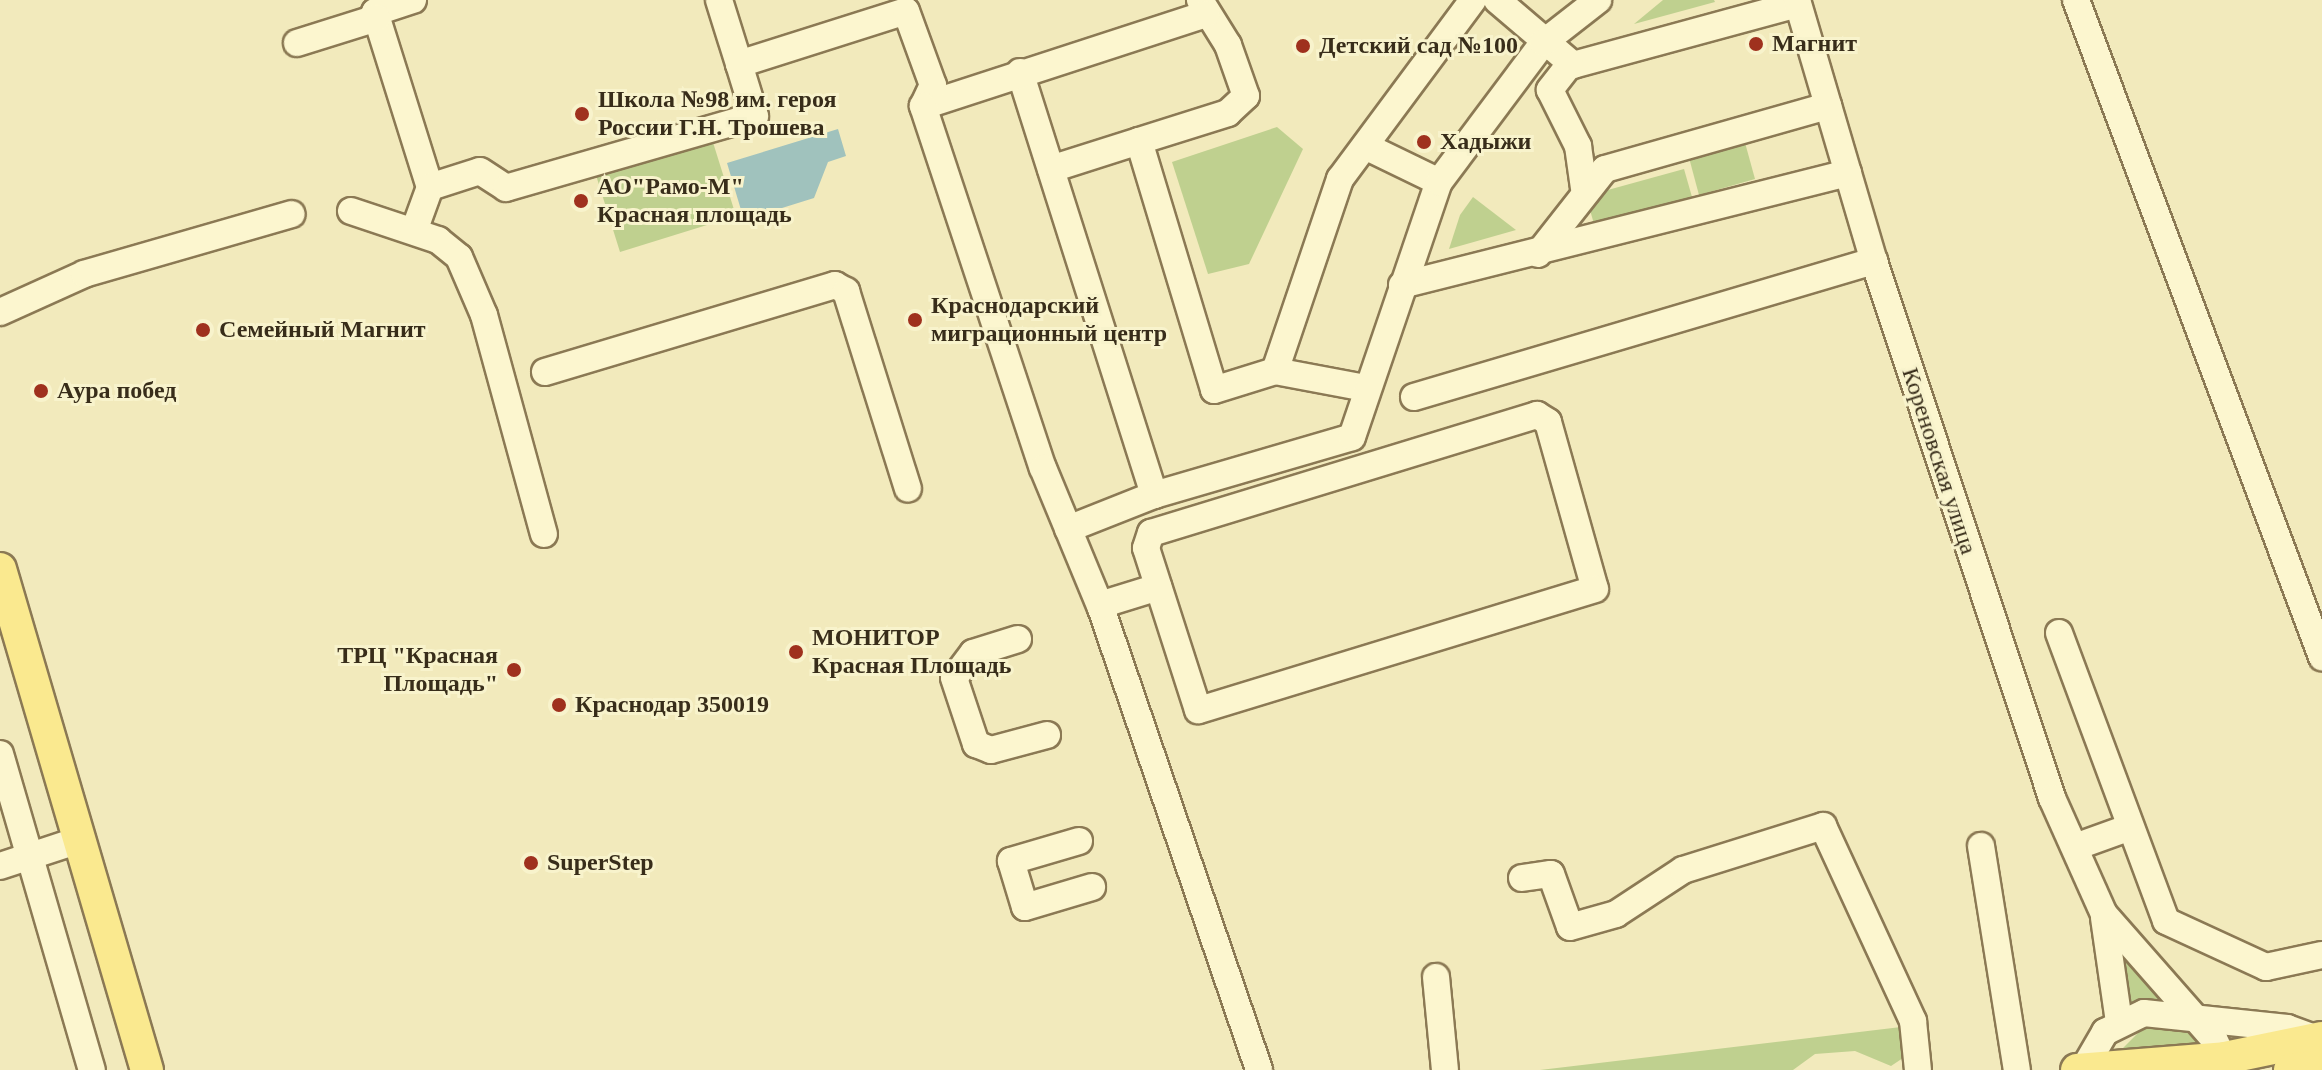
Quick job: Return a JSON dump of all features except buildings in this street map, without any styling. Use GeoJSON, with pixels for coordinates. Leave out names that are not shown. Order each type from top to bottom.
{"type":"FeatureCollection","features":[{"type":"Feature","properties":{"kind":"main road"},"geometry":{"type":"LineString","coordinates":[[0,569],[147,1070]]}},
{"type":"Feature","properties":{"kind":"main road"},"geometry":{"type":"LineString","coordinates":[[0,617],[132,1070]]}},
{"type":"Feature","properties":{"kind":"main road"},"geometry":{"type":"LineString","coordinates":[[2077,1070],[2227,1064],[2320,1047]]}},
{"type":"Feature","properties":{"kind":"main road"},"geometry":{"type":"LineString","coordinates":[[2290,1070],[2320,1047]]}},
{"type":"Feature","properties":{"kind":"street"},"geometry":{"type":"LineString","coordinates":[[413,0],[375,12],[430,187],[414,231]]}},
{"type":"Feature","properties":{"kind":"street"},"geometry":{"type":"LineString","coordinates":[[430,187],[480,171],[506,188],[755,116],[719,0]]}},
{"type":"Feature","properties":{"kind":"street"},"geometry":{"type":"LineString","coordinates":[[1275,371],[1340,179],[1473,0]]}},
{"type":"Feature","properties":{"kind":"street"},"geometry":{"type":"LineString","coordinates":[[1497,0],[1570,64]]}},
{"type":"Feature","properties":{"kind":"street"},"geometry":{"type":"LineString","coordinates":[[1068,529],[1154,495],[1352,437],[1365,388],[1439,182],[1543,43],[1598,0]]}},
{"type":"Feature","properties":{"kind":"street"},"geometry":{"type":"LineString","coordinates":[[2076,0],[2322,657]]}},
{"type":"Feature","properties":{"kind":"street"},"geometry":{"type":"LineString","coordinates":[[1584,188],[1578,146],[1550,90],[1570,64],[1797,2]]}},
{"type":"Feature","properties":{"kind":"street","name":"Кореновская улица"},"geometry":{"type":"LineString","coordinates":[[1797,2],[1828,106],[1835,174],[1874,261],[2008,670],[2075,847],[2104,914],[2119,1022]]}},
{"type":"Feature","properties":{"kind":"street"},"geometry":{"type":"LineString","coordinates":[[923,106],[1203,7],[1228,45],[1246,96],[1228,113],[1051,169]]}},
{"type":"Feature","properties":{"kind":"street"},"geometry":{"type":"LineString","coordinates":[[739,64],[906,11],[933,85],[923,106],[1068,529],[1102,610],[1259,1070]]}},
{"type":"Feature","properties":{"kind":"street"},"geometry":{"type":"LineString","coordinates":[[297,43],[377,18]]}},
{"type":"Feature","properties":{"kind":"street"},"geometry":{"type":"LineString","coordinates":[[1020,72],[1154,495]]}},
{"type":"Feature","properties":{"kind":"street"},"geometry":{"type":"LineString","coordinates":[[1538,254],[1584,188],[1614,165],[1828,106]]}},
{"type":"Feature","properties":{"kind":"street"},"geometry":{"type":"LineString","coordinates":[[1139,141],[1214,390],[1275,371],[1365,388]]}},
{"type":"Feature","properties":{"kind":"street"},"geometry":{"type":"LineString","coordinates":[[1365,146],[1439,182]]}},
{"type":"Feature","properties":{"kind":"street"},"geometry":{"type":"LineString","coordinates":[[1402,285],[1538,254],[1835,174]]}},
{"type":"Feature","properties":{"kind":"street"},"geometry":{"type":"LineString","coordinates":[[351,211],[414,231],[459,257],[491,339],[544,534]]}},
{"type":"Feature","properties":{"kind":"street"},"geometry":{"type":"LineString","coordinates":[[0,312],[84,274],[292,214]]}},
{"type":"Feature","properties":{"kind":"street"},"geometry":{"type":"LineString","coordinates":[[1414,397],[1874,261]]}},
{"type":"Feature","properties":{"kind":"street"},"geometry":{"type":"LineString","coordinates":[[545,372],[835,285],[846,291],[908,489]]}},
{"type":"Feature","properties":{"kind":"street"},"geometry":{"type":"LineString","coordinates":[[1537,415],[1548,422],[1597,585],[1203,712],[1160,593],[1145,542],[1155,530],[1537,415]]}},
{"type":"Feature","properties":{"kind":"street"},"geometry":{"type":"LineString","coordinates":[[1102,610],[1160,593]]}},
{"type":"Feature","properties":{"kind":"street"},"geometry":{"type":"LineString","coordinates":[[2059,633],[2166,921],[2266,967],[2322,955]]}},
{"type":"Feature","properties":{"kind":"street"},"geometry":{"type":"LineString","coordinates":[[1018,639],[973,653],[954,678],[976,744],[991,750],[1047,735]]}},
{"type":"Feature","properties":{"kind":"street"},"geometry":{"type":"LineString","coordinates":[[0,754],[92,1070]]}},
{"type":"Feature","properties":{"kind":"street"},"geometry":{"type":"LineString","coordinates":[[1522,878],[1551,874],[1570,927],[1616,914],[1683,870],[1823,826],[1913,1021],[1918,1070]]}},
{"type":"Feature","properties":{"kind":"street"},"geometry":{"type":"LineString","coordinates":[[2075,847],[2131,827]]}},
{"type":"Feature","properties":{"kind":"street"},"geometry":{"type":"LineString","coordinates":[[1079,841],[1011,861],[1025,907],[1092,887]]}},
{"type":"Feature","properties":{"kind":"street"},"geometry":{"type":"LineString","coordinates":[[0,866],[67,844]]}},
{"type":"Feature","properties":{"kind":"street"},"geometry":{"type":"LineString","coordinates":[[1981,846],[2017,1070]]}},
{"type":"Feature","properties":{"kind":"street","name":"Кореновская улица"},"geometry":{"type":"LineString","coordinates":[[2104,914],[2227,1064]]}},
{"type":"Feature","properties":{"kind":"street"},"geometry":{"type":"LineString","coordinates":[[1436,977],[1445,1070]]}},
{"type":"Feature","properties":{"kind":"street"},"geometry":{"type":"LineString","coordinates":[[2083,1070],[2095,1043],[2119,1022],[2157,1013],[2194,1023],[2287,1028],[2320,1047]]}},
{"type":"Feature","properties":{"kind":"green space"},"geometry":{"type":"Polygon","coordinates":[[[1663,0],[1714,0],[1715,2],[1634,24],[1663,0]]]}},
{"type":"Feature","properties":{"kind":"green space"},"geometry":{"type":"Polygon","coordinates":[[[1277,127],[1303,149],[1249,264],[1208,274],[1172,162],[1277,127]]]}},
{"type":"Feature","properties":{"kind":"green space"},"geometry":{"type":"Polygon","coordinates":[[[711,136],[736,216],[620,252],[595,172],[711,136]]]}},
{"type":"Feature","properties":{"kind":"green space"},"geometry":{"type":"Polygon","coordinates":[[[1744,139],[1755,179],[1699,195],[1688,154],[1744,139]]]}},
{"type":"Feature","properties":{"kind":"green space"},"geometry":{"type":"Polygon","coordinates":[[[1684,169],[1692,197],[1594,224],[1586,196],[1684,169]]]}},
{"type":"Feature","properties":{"kind":"green space"},"geometry":{"type":"Polygon","coordinates":[[[1473,197],[1516,230],[1449,249],[1460,215],[1473,197]]]}},
{"type":"Feature","properties":{"kind":"green space"},"geometry":{"type":"Polygon","coordinates":[[[2110,933],[2172,1003],[2122,1013],[2110,933]]]}},
{"type":"Feature","properties":{"kind":"green space"},"geometry":{"type":"Polygon","coordinates":[[[2147,1024],[2183,1027],[2206,1051],[2114,1057],[2147,1024]]]}},
{"type":"Feature","properties":{"kind":"green space"},"geometry":{"type":"Polygon","coordinates":[[[1901,1027],[1909,1054],[1891,1066],[1855,1051],[1815,1054],[1793,1070],[1540,1070],[1901,1027]]]}},
{"type":"Feature","properties":{"kind":"water"},"geometry":{"type":"Polygon","coordinates":[[[838,129],[846,156],[828,162],[814,198],[744,220],[727,163],[838,129]]]}},
{"type":"Feature","properties":{"kind":"place","name":"Магнит"},"geometry":{"type":"Point","coordinates":[1756,44]}},
{"type":"Feature","properties":{"kind":"place","name":"Детский сад №100"},"geometry":{"type":"Point","coordinates":[1303,46]}},
{"type":"Feature","properties":{"kind":"place","name":"Школа №98 им. героя России Г.Н. Трошева"},"geometry":{"type":"Point","coordinates":[582,114]}},
{"type":"Feature","properties":{"kind":"place","name":"Хадыжи"},"geometry":{"type":"Point","coordinates":[1424,142]}},
{"type":"Feature","properties":{"kind":"place","name":"АО\"Рамо-М\" Красная площадь"},"geometry":{"type":"Point","coordinates":[581,201]}},
{"type":"Feature","properties":{"kind":"place","name":"Краснодарский миграционный центр"},"geometry":{"type":"Point","coordinates":[915,320]}},
{"type":"Feature","properties":{"kind":"place","name":"Семейный Магнит"},"geometry":{"type":"Point","coordinates":[203,330]}},
{"type":"Feature","properties":{"kind":"place","name":"Аура побед"},"geometry":{"type":"Point","coordinates":[41,391]}},
{"type":"Feature","properties":{"kind":"place","name":"МОНИТОР Красная Площадь"},"geometry":{"type":"Point","coordinates":[796,652]}},
{"type":"Feature","properties":{"kind":"place","name":"ТРЦ \"Красная Площадь\""},"geometry":{"type":"Point","coordinates":[514,670]}},
{"type":"Feature","properties":{"kind":"place","name":"Краснодар 350019"},"geometry":{"type":"Point","coordinates":[559,705]}},
{"type":"Feature","properties":{"kind":"place","name":"SuperStep"},"geometry":{"type":"Point","coordinates":[531,863]}}]}
